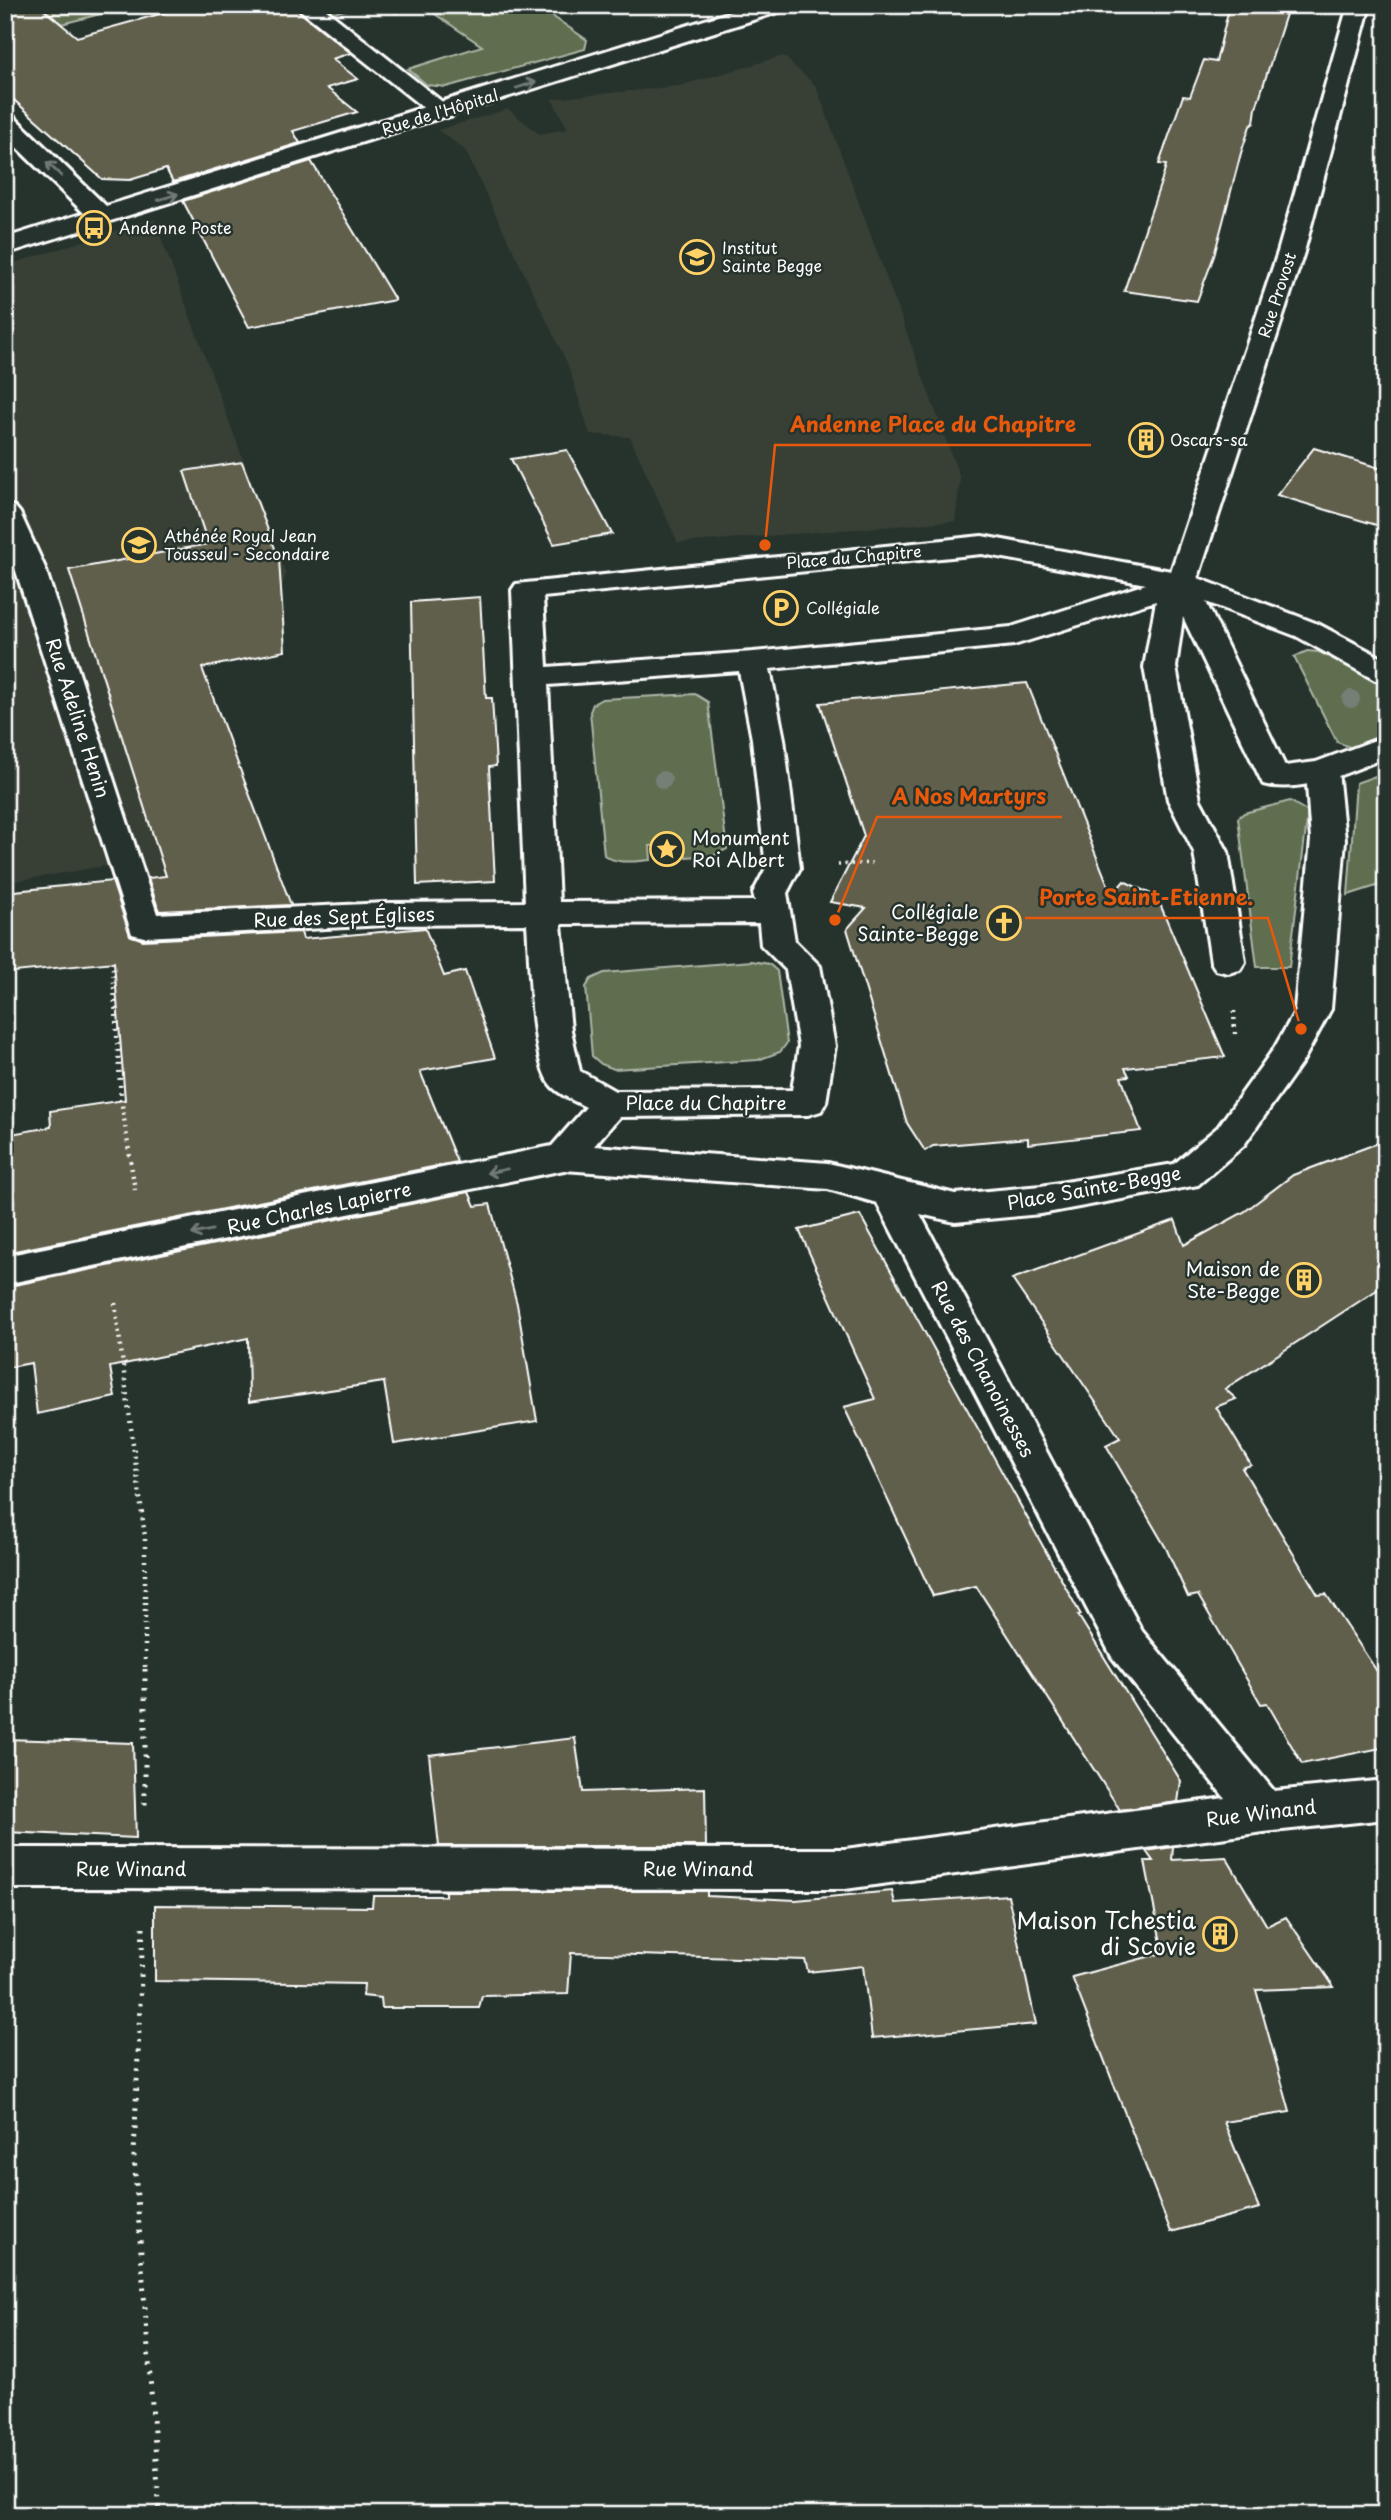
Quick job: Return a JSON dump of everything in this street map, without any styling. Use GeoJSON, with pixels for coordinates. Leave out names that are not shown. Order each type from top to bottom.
{"type":"FeatureCollection","features":[{"type":"Feature","properties":{"kind":"street"},"geometry":{"type":"LineString","coordinates":[[305,5],[443,112]]}},
{"type":"Feature","properties":{"kind":"street","name":"Rue de l'Hôpital"},"geometry":{"type":"LineString","coordinates":[[5,246],[443,112],[777,5]]}},
{"type":"Feature","properties":{"kind":"street","name":"Rue Provost"},"geometry":{"type":"LineString","coordinates":[[1182,582],[1291,252],[1359,5]]}},
{"type":"Feature","properties":{"kind":"street"},"geometry":{"type":"LineString","coordinates":[[5,122],[103,217]]}},
{"type":"Feature","properties":{"kind":"street","name":"Rue Adeline Henin"},"geometry":{"type":"LineString","coordinates":[[5,513],[30,568],[141,917]]}},
{"type":"Feature","properties":{"kind":"street","name":"Place du Chapitre"},"geometry":{"type":"LineString","coordinates":[[753,661],[768,740],[783,868],[770,892],[778,945],[803,966],[817,1046],[808,1102],[609,1104],[564,1078],[555,1052],[543,911],[534,677],[527,590],[982,545],[1182,582],[1307,630],[1386,673]]}},
{"type":"Feature","properties":{"kind":"street"},"geometry":{"type":"LineString","coordinates":[[534,677],[753,661],[1014,636],[1182,582]]}},
{"type":"Feature","properties":{"kind":"street"},"geometry":{"type":"LineString","coordinates":[[1182,582],[1274,777],[1322,771],[1386,746]]}},
{"type":"Feature","properties":{"kind":"street"},"geometry":{"type":"LineString","coordinates":[[1182,582],[1172,592],[1160,667],[1184,800],[1211,852],[1228,962]]}},
{"type":"Feature","properties":{"kind":"street","name":"Place Sainte-Begge"},"geometry":{"type":"LineString","coordinates":[[891,1194],[955,1208],[1041,1200],[1185,1176],[1231,1136],[1290,1052],[1313,1009],[1328,840],[1322,771]]}},
{"type":"Feature","properties":{"kind":"street"},"geometry":{"type":"LineString","coordinates":[[543,911],[775,912]]}},
{"type":"Feature","properties":{"kind":"street","name":"Rue des Sept Églises"},"geometry":{"type":"LineString","coordinates":[[141,917],[543,911]]}},
{"type":"Feature","properties":{"kind":"street"},"geometry":{"type":"LineString","coordinates":[[564,1157],[609,1104]]}},
{"type":"Feature","properties":{"kind":"street"},"geometry":{"type":"LineString","coordinates":[[564,1157],[828,1176],[891,1194]]}},
{"type":"Feature","properties":{"kind":"street","name":"Rue Charles Lapierre"},"geometry":{"type":"LineString","coordinates":[[5,1270],[564,1157]]}},
{"type":"Feature","properties":{"kind":"street","name":"Rue des Chanoinesses"},"geometry":{"type":"LineString","coordinates":[[891,1194],[1127,1644],[1264,1812]]}},
{"type":"Feature","properties":{"kind":"street","name":"Rue Winand"},"geometry":{"type":"LineString","coordinates":[[5,1868],[845,1869],[1264,1812],[1386,1799]]}},
{"type":"Feature","properties":{"kind":"path"},"geometry":{"type":"LineString","coordinates":[[141,917],[108,915],[121,1099],[143,1244]]}},
{"type":"Feature","properties":{"kind":"path"},"geometry":{"type":"LineString","coordinates":[[1228,962],[1236,1044]]}},
{"type":"Feature","properties":{"kind":"shaded area","name":"Institut Sainte Begge"},"geometry":{"type":"Polygon","coordinates":[[[783,56],[816,86],[960,478],[955,521],[678,543],[630,437],[590,434],[568,365],[465,150],[438,130],[508,109],[539,134],[568,129],[552,99],[679,86],[783,56]]]}},
{"type":"Feature","properties":{"kind":"shaded area","name":"Athénée Royal Jean Tousseul - Secondaire"},"geometry":{"type":"Polygon","coordinates":[[[154,219],[286,575],[281,588],[285,651],[202,669],[175,905],[104,866],[5,883],[5,266],[154,219]]]}},
{"type":"Feature","properties":{"kind":"green space"},"geometry":{"type":"Polygon","coordinates":[[[39,5],[135,5],[62,24],[39,5]]]}},
{"type":"Feature","properties":{"kind":"green space"},"geometry":{"type":"Polygon","coordinates":[[[315,5],[367,5],[327,14],[315,5]]]}},
{"type":"Feature","properties":{"kind":"green space"},"geometry":{"type":"Polygon","coordinates":[[[367,5],[536,5],[587,40],[585,49],[446,87],[427,85],[408,69],[482,46],[423,6],[396,13],[367,5]]]}},
{"type":"Feature","properties":{"kind":"green space"},"geometry":{"type":"Polygon","coordinates":[[[1307,651],[1319,652],[1386,685],[1386,737],[1352,748],[1337,742],[1294,657],[1307,651]]]}},
{"type":"Feature","properties":{"kind":"green space"},"geometry":{"type":"Polygon","coordinates":[[[695,694],[708,702],[727,849],[715,855],[686,857],[683,844],[650,846],[651,860],[626,862],[609,858],[604,855],[590,712],[593,704],[602,699],[695,694]]]}},
{"type":"Feature","properties":{"kind":"green space"},"geometry":{"type":"Polygon","coordinates":[[[1381,774],[1386,775],[1386,883],[1348,895],[1356,783],[1381,774]]]}},
{"type":"Feature","properties":{"kind":"green space"},"geometry":{"type":"Polygon","coordinates":[[[1290,801],[1308,812],[1289,967],[1257,967],[1238,818],[1244,813],[1290,801]]]}},
{"type":"Feature","properties":{"kind":"green space"},"geometry":{"type":"Polygon","coordinates":[[[752,961],[769,964],[777,971],[787,1043],[780,1052],[758,1060],[614,1069],[601,1064],[592,1056],[586,987],[591,979],[604,973],[752,961]]]}},
{"type":"Feature","properties":{"kind":"building"},"geometry":{"type":"Polygon","coordinates":[[[5,5],[38,5],[77,37],[192,5],[291,5],[351,53],[332,59],[358,79],[327,88],[357,112],[293,131],[300,143],[173,182],[166,169],[130,180],[102,179],[5,92],[5,5]]]}},
{"type":"Feature","properties":{"kind":"building"},"geometry":{"type":"Polygon","coordinates":[[[1229,8],[1286,14],[1256,108],[1254,123],[1250,126],[1241,153],[1214,256],[1197,301],[1124,291],[1163,176],[1166,165],[1159,164],[1183,96],[1190,97],[1204,60],[1216,62],[1229,8]]]}},
{"type":"Feature","properties":{"kind":"building"},"geometry":{"type":"Polygon","coordinates":[[[311,161],[395,300],[249,327],[183,201],[311,161]]]}},
{"type":"Feature","properties":{"kind":"building"},"geometry":{"type":"Polygon","coordinates":[[[1314,448],[1386,470],[1386,528],[1277,495],[1314,448]]]}},
{"type":"Feature","properties":{"kind":"building"},"geometry":{"type":"Polygon","coordinates":[[[567,450],[612,534],[554,544],[511,459],[567,450]]]}},
{"type":"Feature","properties":{"kind":"building"},"geometry":{"type":"Polygon","coordinates":[[[242,462],[279,559],[285,651],[202,668],[291,905],[159,911],[148,878],[166,876],[69,570],[208,544],[184,471],[242,462]]]}},
{"type":"Feature","properties":{"kind":"building"},"geometry":{"type":"Polygon","coordinates":[[[480,597],[486,698],[492,698],[496,766],[489,767],[495,881],[417,885],[411,602],[480,597]]]}},
{"type":"Feature","properties":{"kind":"building","name":"Collégiale Sainte-Begge"},"geometry":{"type":"Polygon","coordinates":[[[1027,683],[1112,895],[1124,881],[1157,897],[1225,1057],[1125,1068],[1129,1076],[1121,1077],[1141,1131],[1028,1144],[1028,1138],[933,1146],[925,1151],[907,1123],[847,929],[866,908],[830,902],[864,836],[820,703],[1027,683]]]}},
{"type":"Feature","properties":{"kind":"building"},"geometry":{"type":"Polygon","coordinates":[[[112,881],[130,935],[143,940],[301,932],[303,939],[425,928],[444,976],[465,971],[495,1058],[420,1071],[457,1162],[5,1253],[5,1135],[51,1127],[50,1111],[125,1100],[114,962],[5,973],[5,892],[112,881]]]}},
{"type":"Feature","properties":{"kind":"building"},"geometry":{"type":"Polygon","coordinates":[[[1386,1140],[1386,1284],[1225,1389],[1236,1399],[1216,1407],[1251,1465],[1242,1468],[1318,1595],[1326,1594],[1386,1685],[1386,1747],[1302,1764],[1267,1703],[1261,1704],[1198,1595],[1188,1597],[1166,1548],[1106,1445],[1120,1438],[1012,1279],[1175,1220],[1184,1245],[1244,1212],[1293,1175],[1386,1140]]]}},
{"type":"Feature","properties":{"kind":"building"},"geometry":{"type":"Polygon","coordinates":[[[469,1192],[475,1206],[490,1204],[517,1304],[537,1421],[394,1444],[384,1382],[249,1402],[248,1338],[110,1367],[115,1397],[37,1414],[31,1363],[5,1368],[5,1287],[469,1192]]]}},
{"type":"Feature","properties":{"kind":"building"},"geometry":{"type":"Polygon","coordinates":[[[860,1215],[1081,1615],[1078,1615],[1181,1781],[1178,1802],[1120,1810],[976,1586],[933,1596],[844,1407],[875,1399],[799,1230],[860,1215]]]}},
{"type":"Feature","properties":{"kind":"building"},"geometry":{"type":"Polygon","coordinates":[[[575,1738],[583,1792],[705,1788],[706,1846],[439,1846],[429,1755],[575,1738]]]}},
{"type":"Feature","properties":{"kind":"building"},"geometry":{"type":"Polygon","coordinates":[[[5,1739],[133,1743],[136,1838],[5,1832],[5,1739]]]}},
{"type":"Feature","properties":{"kind":"building"},"geometry":{"type":"Polygon","coordinates":[[[1173,1847],[1172,1860],[1226,1857],[1267,1926],[1286,1917],[1334,1987],[1256,1990],[1290,2112],[1224,2122],[1259,2208],[1171,2232],[1072,1977],[1163,1953],[1145,1861],[1153,1861],[1146,1851],[1173,1847]]]}},
{"type":"Feature","properties":{"kind":"building"},"geometry":{"type":"Polygon","coordinates":[[[445,1891],[707,1891],[707,1896],[796,1900],[892,1891],[895,1903],[1008,1895],[1036,2024],[872,2038],[863,1966],[808,1972],[805,1960],[571,1953],[568,1994],[482,1996],[479,2008],[382,2008],[381,1998],[363,1996],[364,1984],[155,1981],[155,1905],[372,1907],[373,1896],[445,1896],[445,1891]]]}},
{"type":"Feature","properties":{"kind":"place","name":"Andenne Poste"},"geometry":{"type":"Point","coordinates":[94,228]}},
{"type":"Feature","properties":{"kind":"place","name":"Institut Sainte Begge"},"geometry":{"type":"Point","coordinates":[697,257]}},
{"type":"Feature","properties":{"kind":"place","name":"Oscars-sa"},"geometry":{"type":"Point","coordinates":[1146,440]}},
{"type":"Feature","properties":{"kind":"place","name":"Athénée Royal Jean Tousseul - Secondaire"},"geometry":{"type":"Point","coordinates":[139,545]}},
{"type":"Feature","properties":{"kind":"place","name":"Andenne Place du Chapitre"},"geometry":{"type":"Point","coordinates":[765,545]}},
{"type":"Feature","properties":{"kind":"place","name":"Collégiale"},"geometry":{"type":"Point","coordinates":[781,608]}},
{"type":"Feature","properties":{"kind":"place","name":"Monument Roi Albert"},"geometry":{"type":"Point","coordinates":[667,849]}},
{"type":"Feature","properties":{"kind":"place","name":"A Nos Martyrs"},"geometry":{"type":"Point","coordinates":[835,920]}},
{"type":"Feature","properties":{"kind":"place","name":"Collégiale Sainte-Begge"},"geometry":{"type":"Point","coordinates":[1004,923]}},
{"type":"Feature","properties":{"kind":"place","name":"Porte Saint-Etienne."},"geometry":{"type":"Point","coordinates":[1301,1029]}},
{"type":"Feature","properties":{"kind":"place","name":"Maison de Ste-Begge"},"geometry":{"type":"Point","coordinates":[1304,1280]}},
{"type":"Feature","properties":{"kind":"place","name":"Maison Tchestia di Scovie"},"geometry":{"type":"Point","coordinates":[1220,1934]}}]}
